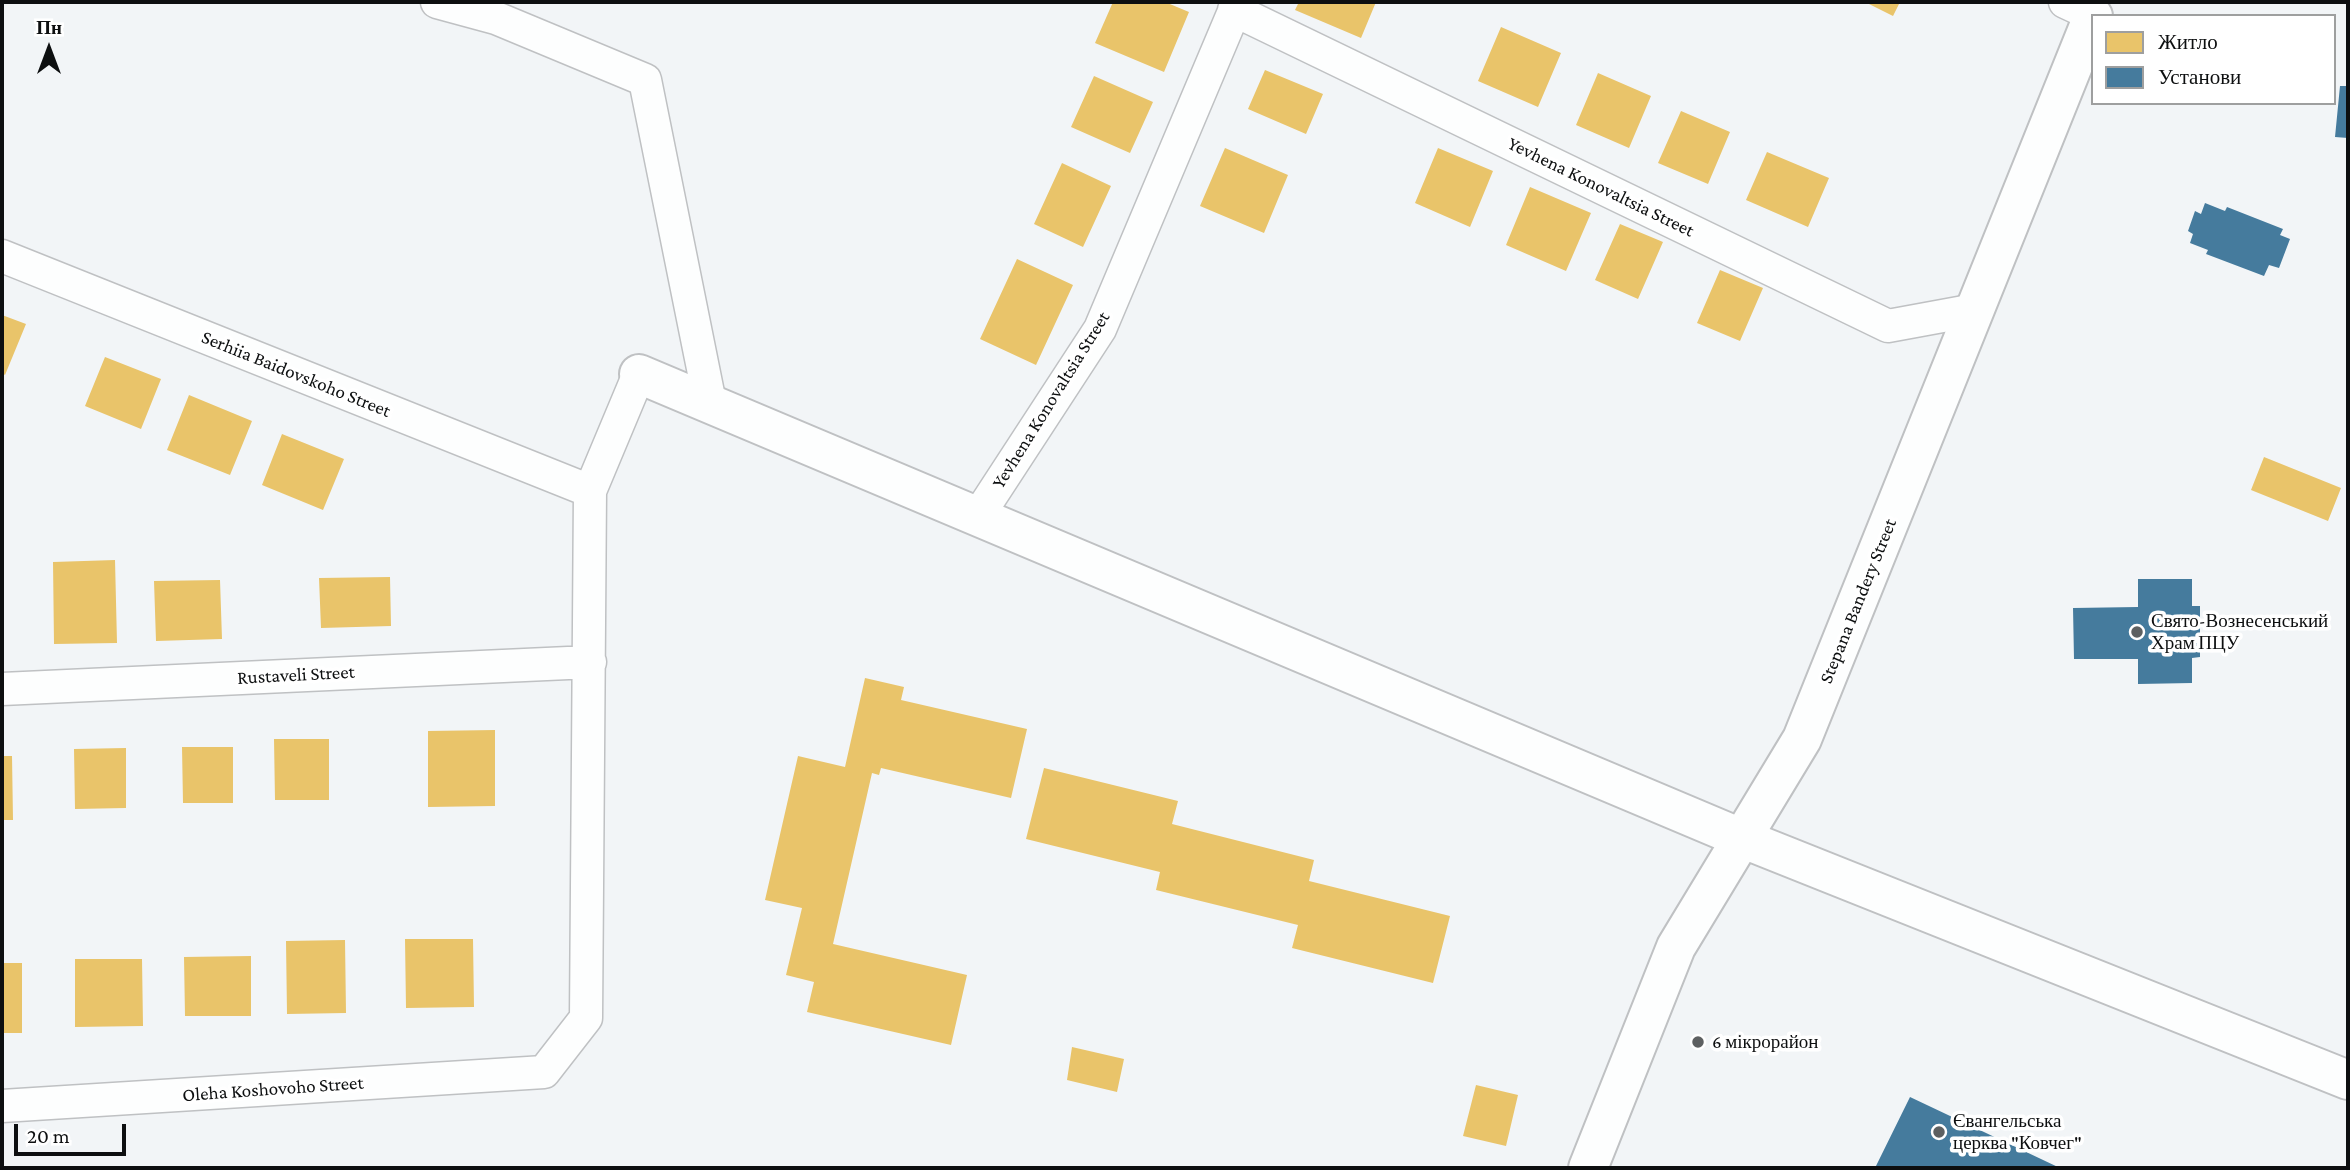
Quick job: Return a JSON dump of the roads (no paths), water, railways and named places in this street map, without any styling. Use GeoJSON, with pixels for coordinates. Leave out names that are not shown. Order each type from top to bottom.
{"type":"FeatureCollection","features":[{"type":"Feature","properties":{"kind":"street"},"geometry":{"type":"LineString","coordinates":[[437,2],[496,18],[645,80],[710,402]]}},
{"type":"Feature","properties":{"kind":"street"},"geometry":{"type":"LineString","coordinates":[[2065,2],[2091,15]]}},
{"type":"Feature","properties":{"kind":"street","name":"Yevhena Konovaltsia Street"},"geometry":{"type":"LineString","coordinates":[[978,516],[1100,329],[1236,6],[1888,326],[1975,310]]}},
{"type":"Feature","properties":{"kind":"street","name":"Stepana Bandery Street"},"geometry":{"type":"LineString","coordinates":[[1588,1168],[1675,947],[1802,739],[2091,21]]}},
{"type":"Feature","properties":{"kind":"street","name":"Serhiia Baidovskoho Street"},"geometry":{"type":"LineString","coordinates":[[2,256],[590,491]]}},
{"type":"Feature","properties":{"kind":"street"},"geometry":{"type":"LineString","coordinates":[[590,662],[590,491],[639,374],[1741,838],[2348,1080]]}},
{"type":"Feature","properties":{"kind":"street","name":"Rustaveli Street"},"geometry":{"type":"LineString","coordinates":[[2,689],[590,662]]}},
{"type":"Feature","properties":{"kind":"street","name":"Oleha Koshovoho Street"},"geometry":{"type":"LineString","coordinates":[[2,1106],[544,1072],[586,1018],[590,662]]}},
{"type":"Feature","properties":{"kind":"place","name":"Свято-Вознесенський Храм ПЦУ"},"geometry":{"type":"Point","coordinates":[2137,632]}},
{"type":"Feature","properties":{"kind":"place","name":"6 мікрорайон"},"geometry":{"type":"Point","coordinates":[1698,1042]}},
{"type":"Feature","properties":{"kind":"place","name":"Євангельська церква \"Ковчег\""},"geometry":{"type":"Point","coordinates":[1939,1132]}}]}
